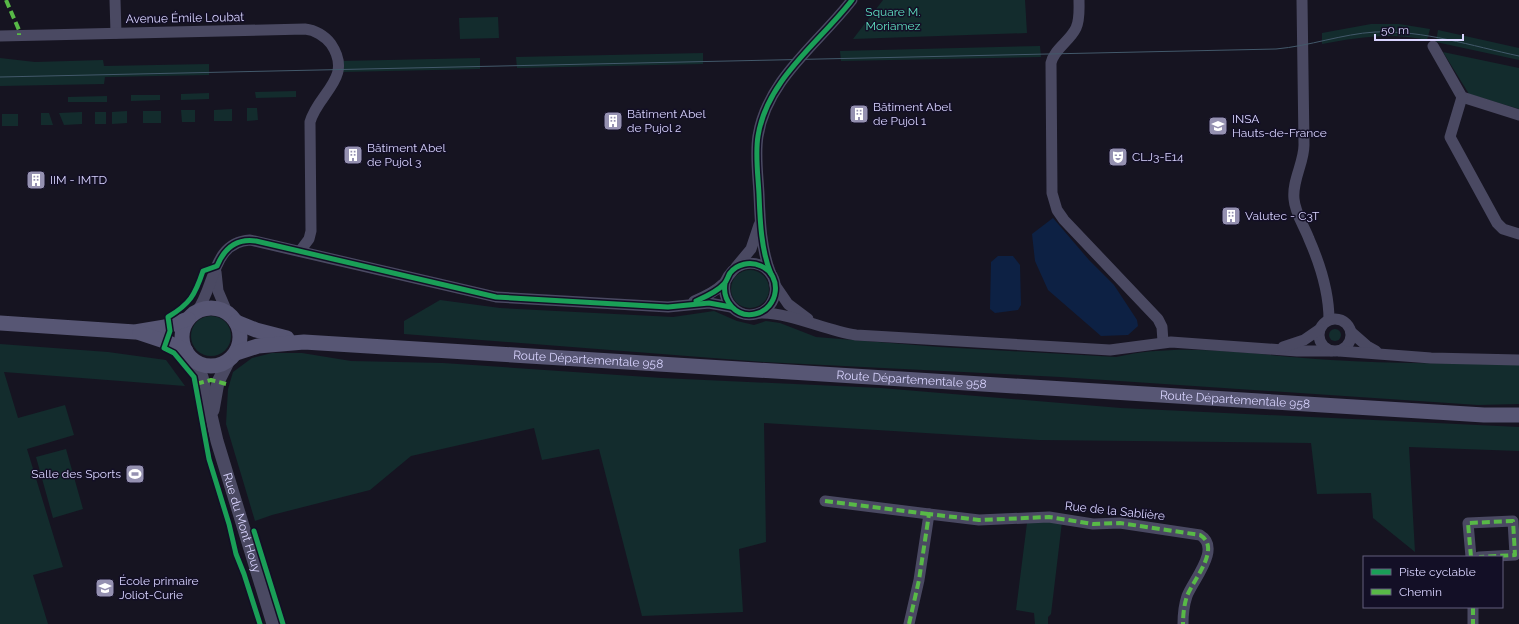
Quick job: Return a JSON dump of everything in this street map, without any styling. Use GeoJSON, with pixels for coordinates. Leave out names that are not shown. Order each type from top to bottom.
{"type":"FeatureCollection","features":[{"type":"Feature","properties":{"kind":"main road"},"geometry":{"type":"LineString","coordinates":[[0,323],[135,332],[167,342],[204,365],[211,366],[232,356],[240,337],[232,317],[212,307],[164,327],[135,332]]}},
{"type":"Feature","properties":{"kind":"main road"},"geometry":{"type":"LineString","coordinates":[[190,355],[182,335],[192,315]]}},
{"type":"Feature","properties":{"kind":"main road","name":"Route Départementale 958"},"geometry":{"type":"LineString","coordinates":[[232,317],[265,333],[304,342]]}},
{"type":"Feature","properties":{"kind":"main road","name":"Route Départementale 958"},"geometry":{"type":"LineString","coordinates":[[232,356],[258,346],[304,342],[1484,415],[1519,415]]}},
{"type":"Feature","properties":{"kind":"street"},"geometry":{"type":"LineString","coordinates":[[115,0],[116,32]]}},
{"type":"Feature","properties":{"kind":"street"},"geometry":{"type":"LineString","coordinates":[[817,325],[788,304],[776,286],[766,259],[760,216],[757,145],[765,109],[785,76],[852,0]]}},
{"type":"Feature","properties":{"kind":"street"},"geometry":{"type":"LineString","coordinates":[[1079,0],[1078,23],[1076,29],[1055,54],[1051,63],[1052,192],[1057,210],[1064,220],[1158,319],[1162,327],[1163,342]]}},
{"type":"Feature","properties":{"kind":"street"},"geometry":{"type":"LineString","coordinates":[[1302,0],[1304,145],[1303,156],[1294,188],[1294,199],[1296,210],[1316,257],[1328,300],[1329,320]]}},
{"type":"Feature","properties":{"kind":"street","name":"Avenue Émile Loubat"},"geometry":{"type":"LineString","coordinates":[[0,36],[116,32],[309,29],[324,36],[332,46],[338,64],[337,77],[332,88],[318,104],[310,122],[312,228],[309,239],[300,252]]}},
{"type":"Feature","properties":{"kind":"street"},"geometry":{"type":"LineString","coordinates":[[1433,46],[1462,97],[1519,115]]}},
{"type":"Feature","properties":{"kind":"street"},"geometry":{"type":"LineString","coordinates":[[1462,97],[1450,137],[1497,223],[1504,229],[1519,234]]}},
{"type":"Feature","properties":{"kind":"street"},"geometry":{"type":"LineString","coordinates":[[732,307],[725,294],[725,283],[728,276],[736,268],[753,244],[760,216]]}},
{"type":"Feature","properties":{"kind":"street"},"geometry":{"type":"LineString","coordinates":[[192,315],[204,300],[217,266],[225,251],[233,245],[245,241],[256,241],[496,297],[668,307],[709,302],[732,307],[743,314],[760,313],[783,315],[839,332],[856,335],[1110,350],[1163,342],[1277,348],[1297,351],[1380,353],[1431,358],[1519,360]]}},
{"type":"Feature","properties":{"kind":"street"},"geometry":{"type":"LineString","coordinates":[[736,268],[746,264],[756,264],[763,267],[771,274]]}},
{"type":"Feature","properties":{"kind":"street"},"geometry":{"type":"LineString","coordinates":[[217,266],[218,291],[232,317]]}},
{"type":"Feature","properties":{"kind":"street"},"geometry":{"type":"LineString","coordinates":[[689,304],[709,294],[725,283]]}},
{"type":"Feature","properties":{"kind":"street"},"geometry":{"type":"LineString","coordinates":[[760,313],[772,302],[775,296],[776,286]]}},
{"type":"Feature","properties":{"kind":"street"},"geometry":{"type":"LineString","coordinates":[[1277,348],[1304,340],[1320,329],[1324,323],[1337,318],[1344,321],[1351,332],[1366,346],[1380,353]]}},
{"type":"Feature","properties":{"kind":"street"},"geometry":{"type":"LineString","coordinates":[[1320,329],[1321,342],[1335,351]]}},
{"type":"Feature","properties":{"kind":"street"},"geometry":{"type":"LineString","coordinates":[[1335,351],[1350,343],[1351,332]]}},
{"type":"Feature","properties":{"kind":"street"},"geometry":{"type":"LineString","coordinates":[[1498,360],[1519,351]]}},
{"type":"Feature","properties":{"kind":"street","name":"Rue du Mont Houy"},"geometry":{"type":"LineString","coordinates":[[190,355],[202,377],[221,454],[274,624]]}},
{"type":"Feature","properties":{"kind":"street","name":"Rue du Mont Houy"},"geometry":{"type":"LineString","coordinates":[[212,420],[218,382],[232,356]]}},
{"type":"Feature","properties":{"kind":"street","name":"Rue de la Sablière"},"geometry":{"type":"LineString","coordinates":[[825,501],[979,520],[1049,517],[1093,524],[1120,523],[1200,535],[1207,543],[1208,555],[1187,596],[1183,624]]}},
{"type":"Feature","properties":{"kind":"street"},"geometry":{"type":"LineString","coordinates":[[909,624],[919,580],[929,514]]}},
{"type":"Feature","properties":{"kind":"street"},"geometry":{"type":"LineString","coordinates":[[1470,556],[1468,523],[1513,520],[1515,555],[1498,556]]}},
{"type":"Feature","properties":{"kind":"street"},"geometry":{"type":"LineString","coordinates":[[1473,608],[1473,624]]}},
{"type":"Feature","properties":{"kind":"green space","name":"Square M. Moriamez"},"geometry":{"type":"Polygon","coordinates":[[[883,0],[1025,0],[1027,33],[853,39],[883,0]]]}},
{"type":"Feature","properties":{"kind":"green space"},"geometry":{"type":"Polygon","coordinates":[[[498,17],[499,38],[460,39],[459,18],[498,17]]]}},
{"type":"Feature","properties":{"kind":"green space"},"geometry":{"type":"Polygon","coordinates":[[[1371,24],[1399,24],[1430,29],[1427,40],[1400,36],[1374,36],[1322,44],[1322,33],[1371,24]]]}},
{"type":"Feature","properties":{"kind":"green space"},"geometry":{"type":"Polygon","coordinates":[[[1438,30],[1519,48],[1519,60],[1436,42],[1438,30]]]}},
{"type":"Feature","properties":{"kind":"green space"},"geometry":{"type":"Polygon","coordinates":[[[1040,46],[1041,57],[841,61],[840,51],[1040,46]]]}},
{"type":"Feature","properties":{"kind":"green space"},"geometry":{"type":"Polygon","coordinates":[[[1443,52],[1519,68],[1519,109],[1469,94],[1443,52]]]}},
{"type":"Feature","properties":{"kind":"green space"},"geometry":{"type":"Polygon","coordinates":[[[703,53],[703,64],[517,68],[516,57],[703,53]]]}},
{"type":"Feature","properties":{"kind":"green space"},"geometry":{"type":"Polygon","coordinates":[[[0,58],[35,62],[103,60],[104,66],[209,64],[209,75],[105,77],[104,84],[0,86],[0,58]]]}},
{"type":"Feature","properties":{"kind":"green space"},"geometry":{"type":"Polygon","coordinates":[[[480,58],[480,69],[342,72],[341,61],[480,58]]]}},
{"type":"Feature","properties":{"kind":"green space"},"geometry":{"type":"Polygon","coordinates":[[[296,91],[296,97],[256,98],[255,92],[296,91]]]}},
{"type":"Feature","properties":{"kind":"green space"},"geometry":{"type":"Polygon","coordinates":[[[209,93],[209,99],[181,100],[181,94],[209,93]]]}},
{"type":"Feature","properties":{"kind":"green space"},"geometry":{"type":"Polygon","coordinates":[[[131,95],[160,95],[160,100],[131,101],[131,95]]]}},
{"type":"Feature","properties":{"kind":"green space"},"geometry":{"type":"Polygon","coordinates":[[[107,96],[107,102],[68,102],[68,97],[107,96]]]}},
{"type":"Feature","properties":{"kind":"green space"},"geometry":{"type":"Polygon","coordinates":[[[247,108],[257,108],[258,120],[247,121],[247,108]]]}},
{"type":"Feature","properties":{"kind":"green space"},"geometry":{"type":"Polygon","coordinates":[[[232,109],[232,121],[214,121],[214,110],[232,109]]]}},
{"type":"Feature","properties":{"kind":"green space"},"geometry":{"type":"Polygon","coordinates":[[[181,110],[195,110],[195,122],[182,122],[181,110]]]}},
{"type":"Feature","properties":{"kind":"green space"},"geometry":{"type":"Polygon","coordinates":[[[127,111],[127,123],[112,124],[112,112],[127,111]]]}},
{"type":"Feature","properties":{"kind":"green space"},"geometry":{"type":"Polygon","coordinates":[[[143,111],[161,111],[161,123],[143,123],[143,111]]]}},
{"type":"Feature","properties":{"kind":"green space"},"geometry":{"type":"Polygon","coordinates":[[[82,112],[82,124],[64,125],[59,113],[82,112]]]}},
{"type":"Feature","properties":{"kind":"green space"},"geometry":{"type":"Polygon","coordinates":[[[95,112],[106,112],[106,124],[95,124],[95,112]]]}},
{"type":"Feature","properties":{"kind":"green space"},"geometry":{"type":"Polygon","coordinates":[[[41,113],[49,113],[53,125],[41,125],[41,113]]]}},
{"type":"Feature","properties":{"kind":"green space"},"geometry":{"type":"Polygon","coordinates":[[[2,114],[18,114],[18,126],[2,126],[2,114]]]}},
{"type":"Feature","properties":{"kind":"green space"},"geometry":{"type":"Polygon","coordinates":[[[746,270],[754,270],[761,273],[766,278],[769,289],[766,300],[761,305],[754,308],[746,308],[739,305],[734,300],[731,293],[731,285],[734,278],[739,273],[746,270]]]}},
{"type":"Feature","properties":{"kind":"green space"},"geometry":{"type":"Polygon","coordinates":[[[440,300],[500,308],[673,317],[714,311],[737,321],[754,325],[766,321],[780,323],[816,337],[940,347],[1116,357],[1143,352],[1196,350],[1354,361],[1519,364],[1519,404],[1478,405],[1060,377],[764,362],[404,334],[404,321],[440,300]]]}},
{"type":"Feature","properties":{"kind":"green space"},"geometry":{"type":"Polygon","coordinates":[[[215,316],[222,319],[228,325],[231,336],[230,344],[222,353],[215,356],[207,356],[200,353],[192,344],[191,332],[194,325],[203,317],[215,316]]]}},
{"type":"Feature","properties":{"kind":"green space"},"geometry":{"type":"Polygon","coordinates":[[[1333,329],[1337,329],[1341,335],[1337,341],[1333,341],[1329,337],[1329,333],[1333,329]]]}},
{"type":"Feature","properties":{"kind":"green space"},"geometry":{"type":"Polygon","coordinates":[[[0,344],[108,352],[166,360],[185,386],[4,372],[18,418],[65,405],[74,435],[27,449],[63,567],[33,575],[48,624],[0,624],[0,344]]]}},
{"type":"Feature","properties":{"kind":"green space"},"geometry":{"type":"Polygon","coordinates":[[[272,353],[302,353],[351,361],[443,363],[662,378],[881,388],[1121,408],[1519,427],[1519,451],[1409,447],[1415,552],[1373,518],[1371,493],[1317,494],[1311,443],[1039,440],[764,423],[766,542],[739,549],[743,612],[642,616],[599,449],[542,460],[534,428],[411,456],[370,490],[272,515],[255,521],[226,424],[228,389],[233,372],[252,358],[272,353]]]}},
{"type":"Feature","properties":{"kind":"green space"},"geometry":{"type":"Polygon","coordinates":[[[66,449],[83,509],[53,518],[36,457],[66,449]]]}},
{"type":"Feature","properties":{"kind":"green space"},"geometry":{"type":"Polygon","coordinates":[[[1062,522],[1051,614],[1048,617],[1048,624],[1035,624],[1034,613],[1016,610],[1027,523],[1062,522]]]}},
{"type":"Feature","properties":{"kind":"water"},"geometry":{"type":"Polygon","coordinates":[[[1053,218],[1089,260],[1114,285],[1137,320],[1138,326],[1128,335],[1101,336],[1048,290],[1035,261],[1032,234],[1053,218]]]}},
{"type":"Feature","properties":{"kind":"water"},"geometry":{"type":"Polygon","coordinates":[[[998,256],[1013,256],[1020,265],[1021,305],[1018,310],[995,313],[990,309],[991,262],[998,256]]]}},
{"type":"Feature","properties":{"kind":"tram line"},"geometry":{"type":"LineString","coordinates":[[0,77],[1276,49],[1350,35],[1375,32],[1393,32],[1429,36],[1519,56]]}},
{"type":"Feature","properties":{"kind":"marked path"},"geometry":{"type":"LineString","coordinates":[[6,0],[19,30],[19,35]]}},
{"type":"Feature","properties":{"kind":"marked path"},"geometry":{"type":"LineString","coordinates":[[196,384],[211,380],[226,384]]}},
{"type":"Feature","properties":{"kind":"marked path"},"geometry":{"type":"LineString","coordinates":[[825,501],[929,514]]}},
{"type":"Feature","properties":{"kind":"marked path"},"geometry":{"type":"LineString","coordinates":[[909,624],[919,580],[929,514],[979,520],[1049,517],[1093,524],[1120,523],[1200,535],[1206,541],[1208,548],[1207,556],[1200,573],[1187,596],[1183,624]]}},
{"type":"Feature","properties":{"kind":"marked path"},"geometry":{"type":"LineString","coordinates":[[1471,556],[1468,523],[1513,521],[1515,555],[1497,556]]}},
{"type":"Feature","properties":{"kind":"marked path"},"geometry":{"type":"LineString","coordinates":[[1473,608],[1473,624]]}},
{"type":"Feature","properties":{"kind":"cycle path"},"geometry":{"type":"LineString","coordinates":[[771,274],[765,255],[762,235],[757,165],[758,136],[763,116],[783,79],[852,0]]}},
{"type":"Feature","properties":{"kind":"cycle path"},"geometry":{"type":"LineString","coordinates":[[260,624],[236,554],[229,524],[209,459],[194,377],[174,353],[164,348],[170,331],[168,317],[182,308],[191,298],[203,271],[217,266],[223,254],[232,246],[242,241],[256,241],[496,297],[668,307],[709,303],[731,307]]}},
{"type":"Feature","properties":{"kind":"cycle path"},"geometry":{"type":"LineString","coordinates":[[696,301],[711,294],[721,287],[730,273],[736,267],[744,264],[757,264],[768,270],[773,277],[775,292],[769,306],[763,311],[748,315],[736,311],[728,302],[725,283]]}},
{"type":"Feature","properties":{"kind":"cycle path"},"geometry":{"type":"LineString","coordinates":[[254,531],[283,624]]}},
{"type":"Feature","properties":{"kind":"place","name":"Bâtiment Abel de Pujol 1"},"geometry":{"type":"Point","coordinates":[859,114]}},
{"type":"Feature","properties":{"kind":"place","name":"Bâtiment Abel de Pujol 2"},"geometry":{"type":"Point","coordinates":[613,121]}},
{"type":"Feature","properties":{"kind":"place","name":"INSA Hauts-de-France"},"geometry":{"type":"Point","coordinates":[1218,126]}},
{"type":"Feature","properties":{"kind":"place","name":"Bâtiment Abel de Pujol 3"},"geometry":{"type":"Point","coordinates":[353,155]}},
{"type":"Feature","properties":{"kind":"place","name":"CLJ3-E14"},"geometry":{"type":"Point","coordinates":[1118,157]}},
{"type":"Feature","properties":{"kind":"place","name":"IIM - IMTD"},"geometry":{"type":"Point","coordinates":[36,180]}},
{"type":"Feature","properties":{"kind":"place","name":"Valutec - C3T"},"geometry":{"type":"Point","coordinates":[1231,216]}},
{"type":"Feature","properties":{"kind":"place","name":"Salle des Sports"},"geometry":{"type":"Point","coordinates":[135,474]}},
{"type":"Feature","properties":{"kind":"place","name":"École primaire Joliot-Curie"},"geometry":{"type":"Point","coordinates":[105,588]}}]}
